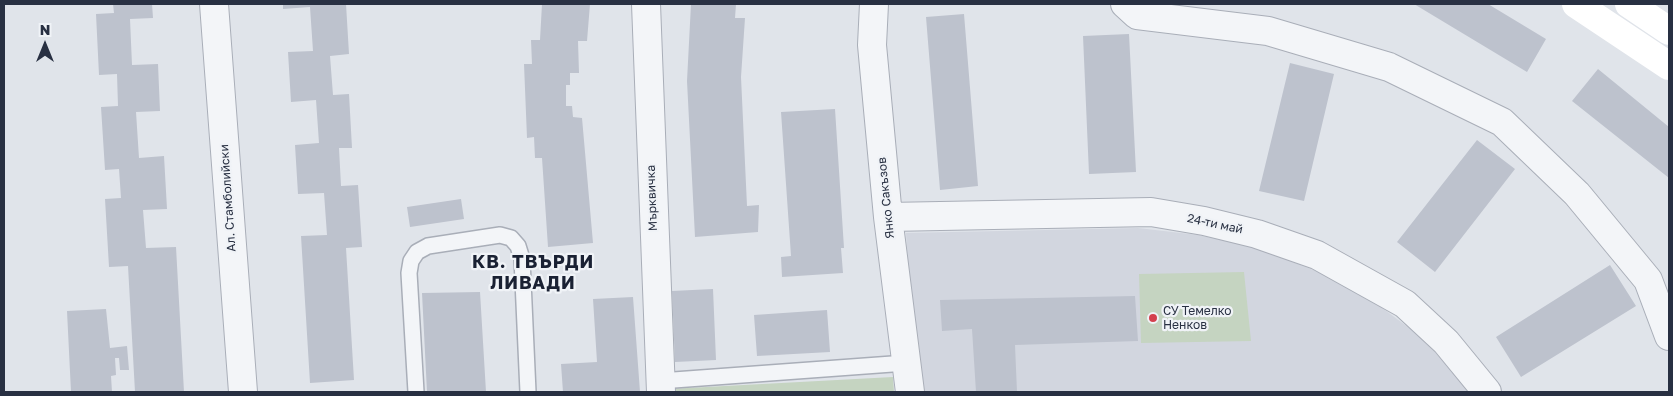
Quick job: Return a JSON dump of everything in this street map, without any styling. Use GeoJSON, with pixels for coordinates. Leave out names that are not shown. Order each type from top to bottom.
{"type":"FeatureCollection","features":[{"type":"Feature","properties":{"kind":"main road"},"geometry":{"type":"LineString","coordinates":[[1576,4],[1669,66]]}},
{"type":"Feature","properties":{"kind":"main road"},"geometry":{"type":"LineString","coordinates":[[1629,4],[1669,31]]}},
{"type":"Feature","properties":{"kind":"street","name":"Ал. Стамболийски"},"geometry":{"type":"LineString","coordinates":[[214,4],[243,392]]}},
{"type":"Feature","properties":{"kind":"street","name":"Мърквичка"},"geometry":{"type":"LineString","coordinates":[[646,4],[660,387]]}},
{"type":"Feature","properties":{"kind":"street","name":"Янко Сакъзов"},"geometry":{"type":"LineString","coordinates":[[874,4],[872,45],[888,217],[910,392]]}},
{"type":"Feature","properties":{"kind":"street"},"geometry":{"type":"LineString","coordinates":[[1125,4],[1137,15],[1268,31],[1389,67],[1502,122],[1577,194],[1648,280],[1669,336]]}},
{"type":"Feature","properties":{"kind":"street","name":"24-ти май"},"geometry":{"type":"LineString","coordinates":[[888,217],[1151,212],[1204,221],[1257,234],[1317,255],[1405,304],[1446,342],[1487,392]]}},
{"type":"Feature","properties":{"kind":"lane"},"geometry":{"type":"LineString","coordinates":[[416,392],[409,273],[411,261],[417,252],[428,246],[500,234],[511,238],[518,246],[522,259],[528,392]]}},
{"type":"Feature","properties":{"kind":"lane"},"geometry":{"type":"LineString","coordinates":[[660,387],[906,363]]}},
{"type":"Feature","properties":{"kind":"shaded area","name":"СУ Темелко Ненков"},"geometry":{"type":"Polygon","coordinates":[[[1138,228],[1198,235],[1254,247],[1316,271],[1370,299],[1420,336],[1472,392],[916,392],[906,233],[1138,228]]]}},
{"type":"Feature","properties":{"kind":"green space"},"geometry":{"type":"Polygon","coordinates":[[[1244,272],[1251,341],[1141,343],[1139,274],[1244,272]]]}},
{"type":"Feature","properties":{"kind":"green space"},"geometry":{"type":"Polygon","coordinates":[[[893,377],[894,392],[670,392],[669,389],[893,377]]]}},
{"type":"Feature","properties":{"kind":"building"},"geometry":{"type":"Polygon","coordinates":[[[113,4],[152,4],[153,18],[130,19],[132,65],[158,64],[160,111],[136,112],[139,158],[164,156],[167,209],[143,210],[146,248],[176,247],[184,392],[135,392],[128,266],[109,267],[105,199],[121,198],[119,169],[105,170],[101,107],[118,106],[117,74],[99,75],[96,14],[114,13],[113,4]]]}},
{"type":"Feature","properties":{"kind":"building"},"geometry":{"type":"Polygon","coordinates":[[[283,4],[346,4],[349,54],[330,56],[333,95],[349,94],[352,148],[339,148],[341,186],[358,185],[362,247],[346,248],[354,380],[310,383],[301,236],[327,235],[324,193],[298,194],[295,145],[319,143],[316,100],[291,102],[288,52],[313,51],[310,7],[283,9],[283,4]]]}},
{"type":"Feature","properties":{"kind":"building"},"geometry":{"type":"Polygon","coordinates":[[[542,4],[590,4],[587,41],[578,41],[579,73],[570,73],[570,85],[566,85],[566,106],[572,106],[573,117],[582,118],[593,243],[548,247],[542,158],[535,158],[534,137],[527,138],[524,64],[532,64],[531,40],[540,40],[542,4]]]}},
{"type":"Feature","properties":{"kind":"building"},"geometry":{"type":"Polygon","coordinates":[[[691,4],[736,4],[735,18],[745,18],[741,77],[747,206],[759,205],[758,232],[695,237],[687,81],[691,4]]]}},
{"type":"Feature","properties":{"kind":"building"},"geometry":{"type":"Polygon","coordinates":[[[1414,4],[1488,4],[1546,39],[1527,72],[1414,4]]]}},
{"type":"Feature","properties":{"kind":"building"},"geometry":{"type":"Polygon","coordinates":[[[964,14],[978,186],[940,190],[926,17],[964,14]]]}},
{"type":"Feature","properties":{"kind":"building"},"geometry":{"type":"Polygon","coordinates":[[[1129,34],[1136,172],[1089,174],[1083,36],[1129,34]]]}},
{"type":"Feature","properties":{"kind":"building"},"geometry":{"type":"Polygon","coordinates":[[[1290,63],[1334,74],[1304,201],[1259,191],[1290,63]]]}},
{"type":"Feature","properties":{"kind":"building"},"geometry":{"type":"Polygon","coordinates":[[[1598,69],[1669,127],[1669,178],[1572,101],[1598,69]]]}},
{"type":"Feature","properties":{"kind":"building"},"geometry":{"type":"Polygon","coordinates":[[[835,109],[844,248],[841,248],[843,273],[782,277],[781,257],[791,256],[781,112],[835,109]]]}},
{"type":"Feature","properties":{"kind":"building"},"geometry":{"type":"Polygon","coordinates":[[[1477,140],[1515,169],[1435,272],[1397,242],[1477,140]]]}},
{"type":"Feature","properties":{"kind":"building"},"geometry":{"type":"Polygon","coordinates":[[[461,199],[464,219],[410,227],[407,207],[461,199]]]}},
{"type":"Feature","properties":{"kind":"building"},"geometry":{"type":"Polygon","coordinates":[[[1610,265],[1636,306],[1521,377],[1496,337],[1610,265]]]}},
{"type":"Feature","properties":{"kind":"building"},"geometry":{"type":"Polygon","coordinates":[[[713,289],[716,360],[675,362],[672,291],[713,289]]]}},
{"type":"Feature","properties":{"kind":"building"},"geometry":{"type":"Polygon","coordinates":[[[480,292],[486,392],[427,392],[422,293],[480,292]]]}},
{"type":"Feature","properties":{"kind":"building"},"geometry":{"type":"Polygon","coordinates":[[[1135,296],[1138,341],[1015,345],[1017,392],[976,392],[972,329],[942,331],[940,300],[1135,296]]]}},
{"type":"Feature","properties":{"kind":"building"},"geometry":{"type":"Polygon","coordinates":[[[633,297],[640,392],[563,392],[561,364],[597,362],[593,299],[633,297]]]}},
{"type":"Feature","properties":{"kind":"building"},"geometry":{"type":"Polygon","coordinates":[[[106,309],[110,348],[127,346],[129,370],[120,370],[119,358],[115,358],[116,375],[111,376],[112,392],[71,392],[67,311],[106,309]]]}},
{"type":"Feature","properties":{"kind":"building"},"geometry":{"type":"Polygon","coordinates":[[[827,310],[830,352],[757,356],[754,315],[827,310]]]}},
{"type":"Feature","properties":{"kind":"place","name":"СУ Темелко Ненков"},"geometry":{"type":"Point","coordinates":[1153,318]}},
{"type":"Feature","properties":{"kind":"district","name":"КВ. ТВЪРДИ ЛИВАДИ"},"geometry":{"type":"Point","coordinates":[533,272]}}]}
